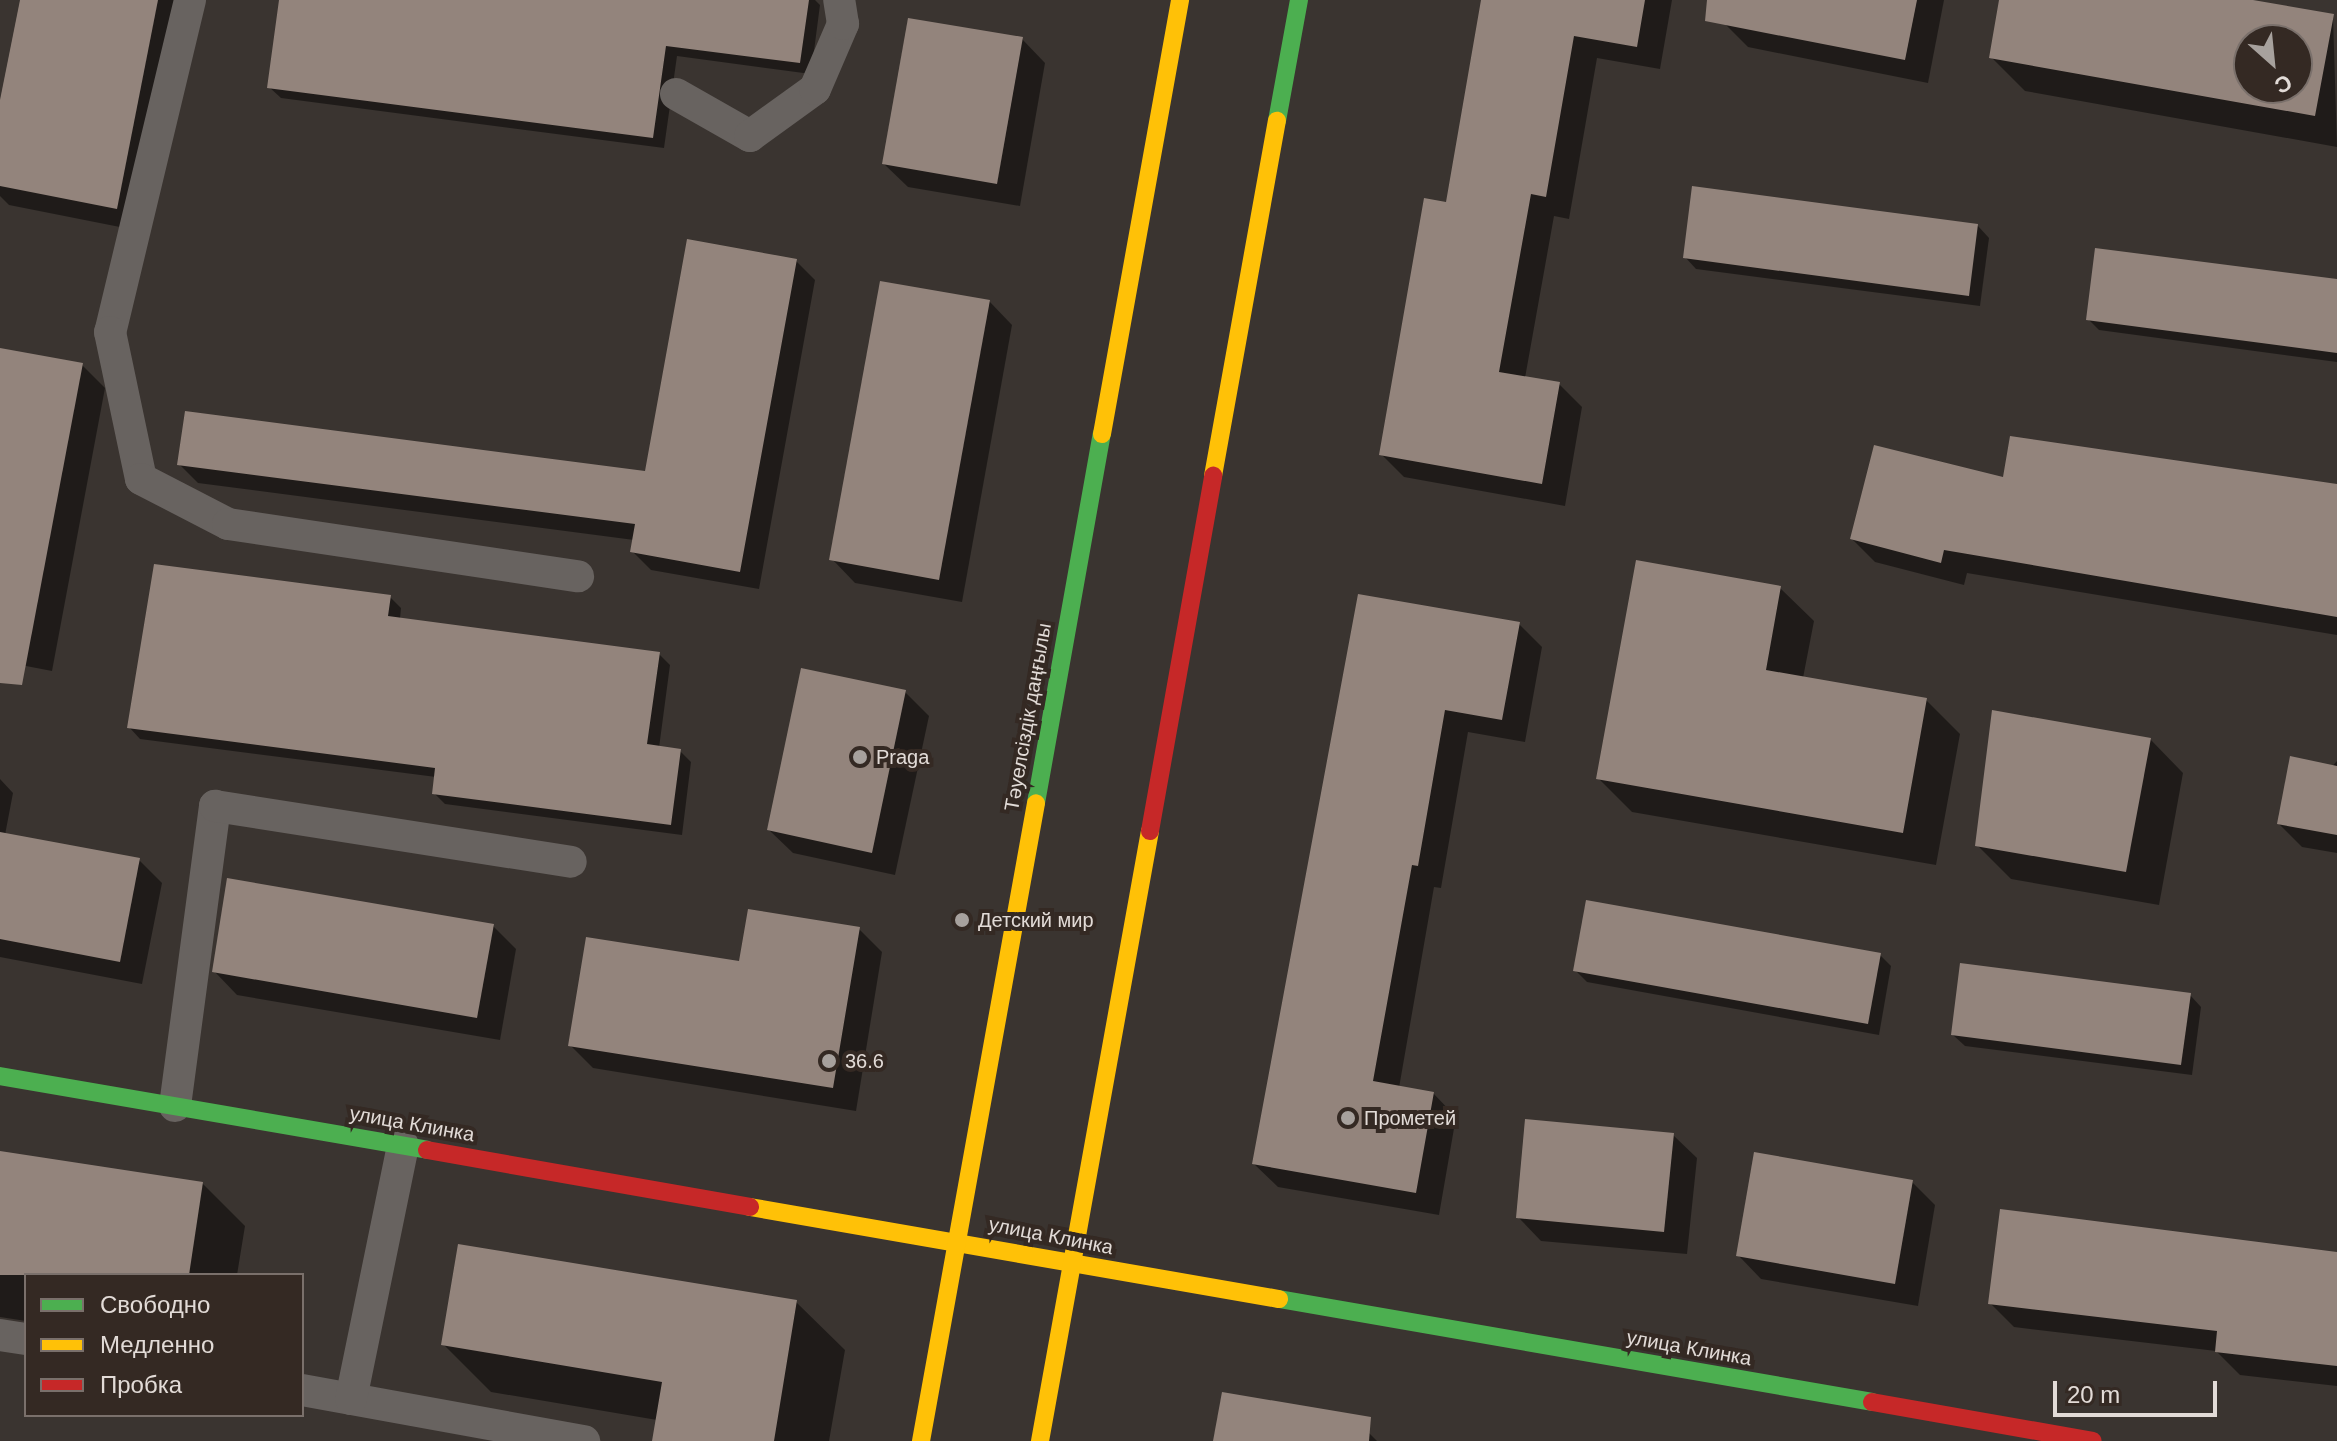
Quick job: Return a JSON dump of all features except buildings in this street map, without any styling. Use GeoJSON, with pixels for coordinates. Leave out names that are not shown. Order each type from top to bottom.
{"type":"FeatureCollection","features":[{"type":"Feature","properties":{"kind":"street","name":"Тәуелсіздік даңғылы"},"geometry":{"type":"LineString","coordinates":[[921,1441],[1180,0]]}},
{"type":"Feature","properties":{"kind":"street"},"geometry":{"type":"LineString","coordinates":[[1040,1441],[1299,0]]}},
{"type":"Feature","properties":{"kind":"street","name":"улица Клинка"},"geometry":{"type":"LineString","coordinates":[[0,1076],[956,1240],[2093,1441]]}},
{"type":"Feature","properties":{"kind":"lane"},"geometry":{"type":"LineString","coordinates":[[190,0],[110,332],[141,479],[228,524],[578,576]]}},
{"type":"Feature","properties":{"kind":"lane"},"geometry":{"type":"LineString","coordinates":[[676,94],[750,136],[815,89],[843,24],[839,0]]}},
{"type":"Feature","properties":{"kind":"lane"},"geometry":{"type":"LineString","coordinates":[[175,1106],[215,806],[571,862]]}},
{"type":"Feature","properties":{"kind":"lane"},"geometry":{"type":"LineString","coordinates":[[351,1399],[403,1145]]}},
{"type":"Feature","properties":{"kind":"lane"},"geometry":{"type":"LineString","coordinates":[[0,1335],[24,1339]]}},
{"type":"Feature","properties":{"kind":"lane"},"geometry":{"type":"LineString","coordinates":[[304,1390],[584,1441]]}},
{"type":"Feature","properties":{"kind":"traffic: fast"},"geometry":{"type":"LineString","coordinates":[[1277,121],[1299,0]]}},
{"type":"Feature","properties":{"kind":"traffic: fast"},"geometry":{"type":"LineString","coordinates":[[1036,803],[1102,434]]}},
{"type":"Feature","properties":{"kind":"traffic: fast"},"geometry":{"type":"LineString","coordinates":[[0,1076],[427,1150]]}},
{"type":"Feature","properties":{"kind":"traffic: fast"},"geometry":{"type":"LineString","coordinates":[[1279,1299],[1872,1402]]}},
{"type":"Feature","properties":{"kind":"traffic: slow"},"geometry":{"type":"LineString","coordinates":[[1102,434],[1180,0]]}},
{"type":"Feature","properties":{"kind":"traffic: slow"},"geometry":{"type":"LineString","coordinates":[[1213,476],[1277,121]]}},
{"type":"Feature","properties":{"kind":"traffic: slow"},"geometry":{"type":"LineString","coordinates":[[921,1441],[1036,803]]}},
{"type":"Feature","properties":{"kind":"traffic: slow"},"geometry":{"type":"LineString","coordinates":[[1040,1441],[1150,831]]}},
{"type":"Feature","properties":{"kind":"traffic: slow"},"geometry":{"type":"LineString","coordinates":[[750,1207],[1279,1299]]}},
{"type":"Feature","properties":{"kind":"traffic: jam"},"geometry":{"type":"LineString","coordinates":[[1150,831],[1213,476]]}},
{"type":"Feature","properties":{"kind":"traffic: jam"},"geometry":{"type":"LineString","coordinates":[[427,1150],[750,1207]]}},
{"type":"Feature","properties":{"kind":"traffic: jam"},"geometry":{"type":"LineString","coordinates":[[1872,1402],[2093,1441]]}},
{"type":"Feature","properties":{"kind":"place","name":"Praga"},"geometry":{"type":"Point","coordinates":[860,757]}},
{"type":"Feature","properties":{"kind":"place","name":"Детский мир"},"geometry":{"type":"Point","coordinates":[962,920]}},
{"type":"Feature","properties":{"kind":"place","name":"36.6"},"geometry":{"type":"Point","coordinates":[829,1061]}},
{"type":"Feature","properties":{"kind":"place","name":"Прометей"},"geometry":{"type":"Point","coordinates":[1348,1118]}}]}
